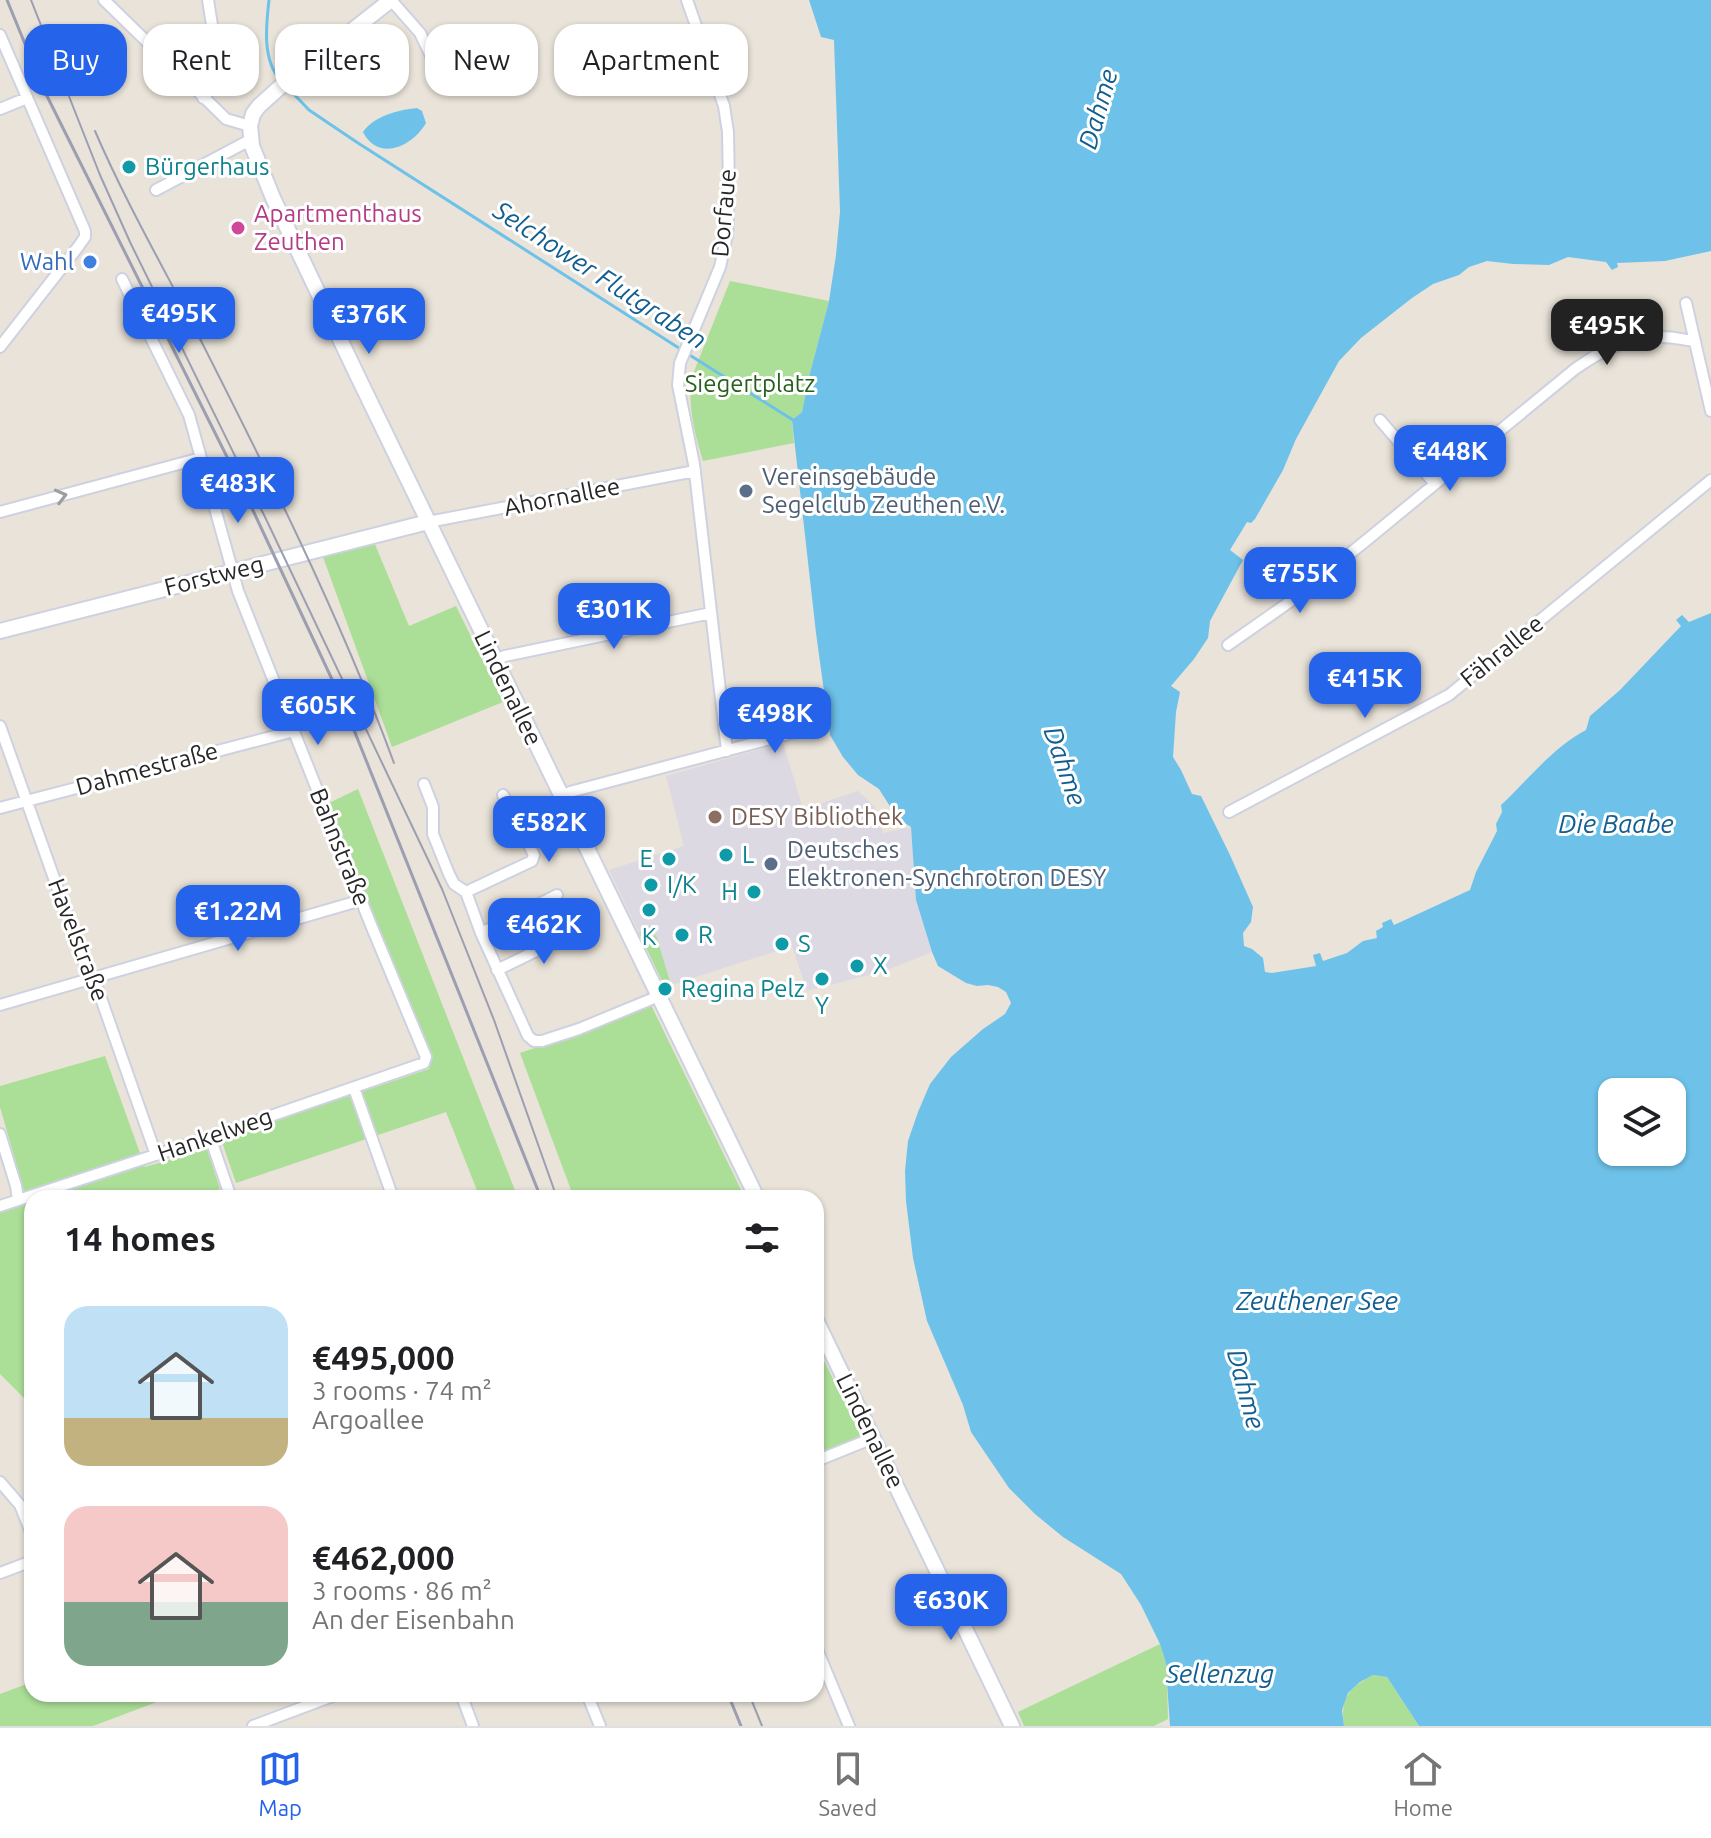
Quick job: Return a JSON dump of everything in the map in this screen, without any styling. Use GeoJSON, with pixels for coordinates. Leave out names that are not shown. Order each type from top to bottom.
{"type":"FeatureCollection","features":[{"type":"Feature","properties":{"kind":"main road"},"geometry":{"type":"LineString","coordinates":[[250,133],[253,114],[259,106],[391,0]]}},
{"type":"Feature","properties":{"kind":"main road","name":"Lindenallee"},"geometry":{"type":"LineString","coordinates":[[250,133],[273,198],[753,1190]]}},
{"type":"Feature","properties":{"kind":"main road","name":"Forstweg"},"geometry":{"type":"LineString","coordinates":[[0,631],[428,522]]}},
{"type":"Feature","properties":{"kind":"main road","name":"Lindenallee"},"geometry":{"type":"LineString","coordinates":[[824,1337],[1012,1726]]}},
{"type":"Feature","properties":{"kind":"street"},"geometry":{"type":"LineString","coordinates":[[104,0],[226,119],[250,133],[156,190]]}},
{"type":"Feature","properties":{"kind":"street"},"geometry":{"type":"LineString","coordinates":[[203,98],[220,75],[208,0]]}},
{"type":"Feature","properties":{"kind":"street"},"geometry":{"type":"LineString","coordinates":[[391,0],[420,33],[425,43]]}},
{"type":"Feature","properties":{"kind":"street","name":"Dorfaue"},"geometry":{"type":"LineString","coordinates":[[687,0],[725,109],[728,132],[727,235],[720,267],[680,363],[678,385],[695,471],[727,751]]}},
{"type":"Feature","properties":{"kind":"street"},"geometry":{"type":"LineString","coordinates":[[0,35],[85,231],[85,237],[78,247],[0,347]]}},
{"type":"Feature","properties":{"kind":"street"},"geometry":{"type":"LineString","coordinates":[[0,109],[27,98]]}},
{"type":"Feature","properties":{"kind":"street","name":"Bahnstraße"},"geometry":{"type":"LineString","coordinates":[[122,279],[186,406],[238,591],[426,1057]]}},
{"type":"Feature","properties":{"kind":"street"},"geometry":{"type":"LineString","coordinates":[[1686,303],[1711,411]]}},
{"type":"Feature","properties":{"kind":"street"},"geometry":{"type":"LineString","coordinates":[[1228,645],[1288,603],[1575,369],[1600,352],[1627,341],[1650,338],[1695,341]]}},
{"type":"Feature","properties":{"kind":"street"},"geometry":{"type":"LineString","coordinates":[[1380,420],[1435,484]]}},
{"type":"Feature","properties":{"kind":"street"},"geometry":{"type":"LineString","coordinates":[[0,512],[201,458]]}},
{"type":"Feature","properties":{"kind":"street","name":"Ahornallee"},"geometry":{"type":"LineString","coordinates":[[428,522],[695,471]]}},
{"type":"Feature","properties":{"kind":"street","name":"Fährallee"},"geometry":{"type":"LineString","coordinates":[[1229,812],[1449,695],[1711,480]]}},
{"type":"Feature","properties":{"kind":"street"},"geometry":{"type":"LineString","coordinates":[[495,660],[711,613]]}},
{"type":"Feature","properties":{"kind":"street","name":"Havelstraße"},"geometry":{"type":"LineString","coordinates":[[0,726],[156,1155]]}},
{"type":"Feature","properties":{"kind":"street"},"geometry":{"type":"LineString","coordinates":[[562,797],[570,792],[815,727]]}},
{"type":"Feature","properties":{"kind":"street","name":"Dahmestraße"},"geometry":{"type":"LineString","coordinates":[[0,808],[294,731]]}},
{"type":"Feature","properties":{"kind":"street"},"geometry":{"type":"LineString","coordinates":[[424,784],[433,807],[433,834],[454,884],[466,892],[481,933],[528,1036],[534,1041],[542,1041],[659,996]]}},
{"type":"Feature","properties":{"kind":"street"},"geometry":{"type":"LineString","coordinates":[[466,892],[532,861],[534,855],[503,795]]}},
{"type":"Feature","properties":{"kind":"street"},"geometry":{"type":"LineString","coordinates":[[481,933],[557,895]]}},
{"type":"Feature","properties":{"kind":"street"},"geometry":{"type":"LineString","coordinates":[[0,1005],[362,900]]}},
{"type":"Feature","properties":{"kind":"street"},"geometry":{"type":"LineString","coordinates":[[497,970],[575,932]]}},
{"type":"Feature","properties":{"kind":"street","name":"Hankelweg"},"geometry":{"type":"LineString","coordinates":[[49,1190],[354,1088],[424,1063],[426,1057]]}},
{"type":"Feature","properties":{"kind":"street"},"geometry":{"type":"LineString","coordinates":[[354,1088],[390,1190]]}},
{"type":"Feature","properties":{"kind":"street"},"geometry":{"type":"LineString","coordinates":[[0,1134],[18,1200]]}},
{"type":"Feature","properties":{"kind":"street"},"geometry":{"type":"LineString","coordinates":[[210,1137],[228,1190]]}},
{"type":"Feature","properties":{"kind":"street","name":"Hankelweg"},"geometry":{"type":"LineString","coordinates":[[0,1206],[24,1198]]}},
{"type":"Feature","properties":{"kind":"street"},"geometry":{"type":"LineString","coordinates":[[824,1458],[873,1438]]}},
{"type":"Feature","properties":{"kind":"street"},"geometry":{"type":"LineString","coordinates":[[0,1482],[20,1505],[24,1515]]}},
{"type":"Feature","properties":{"kind":"street"},"geometry":{"type":"LineString","coordinates":[[0,1573],[24,1564]]}},
{"type":"Feature","properties":{"kind":"street"},"geometry":{"type":"LineString","coordinates":[[824,1666],[849,1726]]}},
{"type":"Feature","properties":{"kind":"street"},"geometry":{"type":"LineString","coordinates":[[253,1726],[317,1702]]}},
{"type":"Feature","properties":{"kind":"street"},"geometry":{"type":"LineString","coordinates":[[464,1702],[473,1726]]}},
{"type":"Feature","properties":{"kind":"street"},"geometry":{"type":"LineString","coordinates":[[590,1702],[600,1726]]}},
{"type":"Feature","properties":{"kind":"shaded area","name":"Deutsches Elektronen-Synchrotron DESY"},"geometry":{"type":"Polygon","coordinates":[[[783,743],[803,809],[858,791],[875,807],[883,833],[911,827],[916,900],[932,952],[887,970],[807,991],[792,946],[665,987],[609,870],[684,846],[666,776],[783,743]]]}},
{"type":"Feature","properties":{"kind":"green space","name":"Siegertplatz"},"geometry":{"type":"Polygon","coordinates":[[[730,281],[829,301],[802,412],[792,420],[794,443],[703,461],[692,418],[691,384],[730,281]]]}},
{"type":"Feature","properties":{"kind":"green space"},"geometry":{"type":"Polygon","coordinates":[[[374,542],[409,626],[456,606],[503,702],[392,747],[323,557],[374,542]]]}},
{"type":"Feature","properties":{"kind":"green space"},"geometry":{"type":"Polygon","coordinates":[[[358,789],[515,1190],[477,1190],[446,1112],[236,1183],[221,1139],[429,1069],[431,1057],[327,804],[358,789]]]}},
{"type":"Feature","properties":{"kind":"green space"},"geometry":{"type":"Polygon","coordinates":[[[650,926],[653,936],[656,935],[671,985],[665,987],[639,933],[642,928],[650,926]]]}},
{"type":"Feature","properties":{"kind":"green space"},"geometry":{"type":"Polygon","coordinates":[[[651,1005],[741,1190],[571,1190],[520,1053],[651,1005]]]}},
{"type":"Feature","properties":{"kind":"green space"},"geometry":{"type":"Polygon","coordinates":[[[105,1056],[145,1167],[207,1149],[220,1189],[24,1191],[0,1107],[0,1086],[105,1056]]]}},
{"type":"Feature","properties":{"kind":"green space"},"geometry":{"type":"Polygon","coordinates":[[[24,1202],[24,1398],[0,1374],[0,1210],[24,1202]]]}},
{"type":"Feature","properties":{"kind":"green space"},"geometry":{"type":"Polygon","coordinates":[[[824,1361],[862,1439],[824,1452],[824,1361]]]}},
{"type":"Feature","properties":{"kind":"green space"},"geometry":{"type":"Polygon","coordinates":[[[1160,1644],[1169,1673],[1168,1719],[1154,1726],[1024,1726],[1018,1712],[1160,1644]]]}},
{"type":"Feature","properties":{"kind":"green space"},"geometry":{"type":"Polygon","coordinates":[[[1373,1675],[1387,1677],[1419,1726],[1344,1726],[1343,1708],[1348,1695],[1373,1675]]]}},
{"type":"Feature","properties":{"kind":"green space"},"geometry":{"type":"Polygon","coordinates":[[[24,1685],[24,1702],[157,1702],[93,1726],[0,1726],[0,1694],[24,1685]]]}},
{"type":"Feature","properties":{"kind":"water","name":"Zeuthener See"},"geometry":{"type":"Polygon","coordinates":[[[809,0],[1711,0],[1711,251],[1665,261],[1617,263],[1618,267],[1612,270],[1606,262],[1568,257],[1549,265],[1487,261],[1433,284],[1361,338],[1339,361],[1255,519],[1247,522],[1230,550],[1243,560],[1210,621],[1208,638],[1171,686],[1180,692],[1173,757],[1192,794],[1201,796],[1253,907],[1251,922],[1243,933],[1244,946],[1263,958],[1265,972],[1272,973],[1316,966],[1313,955],[1320,953],[1323,961],[1347,953],[1363,941],[1377,938],[1376,931],[1383,927],[1382,923],[1391,919],[1394,925],[1470,890],[1497,831],[1501,805],[1552,755],[1586,730],[1590,716],[1620,690],[1681,626],[1676,620],[1682,615],[1689,622],[1711,613],[1711,1726],[1419,1726],[1387,1677],[1373,1675],[1348,1693],[1342,1710],[1344,1726],[1170,1726],[1169,1673],[1160,1644],[1121,1574],[1063,1537],[1035,1514],[1009,1488],[971,1432],[963,1405],[927,1321],[913,1258],[905,1171],[908,1141],[930,1084],[951,1057],[1005,1014],[1011,1003],[1006,992],[998,987],[966,983],[938,966],[916,900],[911,827],[898,819],[879,789],[858,775],[830,735],[792,420],[802,412],[829,301],[836,255],[840,212],[834,40],[821,37],[809,0]]]}},
{"type":"Feature","properties":{"kind":"water"},"geometry":{"type":"Polygon","coordinates":[[[417,108],[422,111],[426,123],[412,139],[395,148],[377,147],[363,132],[387,115],[417,108]]]}},
{"type":"Feature","properties":{"kind":"waterway","name":"Selchower Flutgraben"},"geometry":{"type":"LineString","coordinates":[[269,0],[266,32],[268,53],[275,73]]}},
{"type":"Feature","properties":{"kind":"waterway","name":"Selchower Flutgraben"},"geometry":{"type":"LineString","coordinates":[[296,96],[309,110],[358,143],[682,350]]}},
{"type":"Feature","properties":{"kind":"waterway","name":"Selchower Flutgraben"},"geometry":{"type":"LineString","coordinates":[[688,354],[793,420]]}},
{"type":"Feature","properties":{"kind":"tram line"},"geometry":{"type":"LineString","coordinates":[[31,0],[130,242],[442,889],[494,1020],[554,1190]]}},
{"type":"Feature","properties":{"kind":"tram line"},"geometry":{"type":"LineString","coordinates":[[95,131],[299,539],[349,650],[394,763]]}},
{"type":"Feature","properties":{"kind":"tram line"},"geometry":{"type":"LineString","coordinates":[[752,1702],[762,1726]]}},
{"type":"Feature","properties":{"kind":"railway"},"geometry":{"type":"LineString","coordinates":[[7,0],[43,88],[242,487],[344,705],[538,1190]]}},
{"type":"Feature","properties":{"kind":"railway"},"geometry":{"type":"LineString","coordinates":[[731,1702],[741,1726]]}},
{"type":"Feature","properties":{"kind":"place","name":"Bürgerhaus"},"geometry":{"type":"Point","coordinates":[129,167]}},
{"type":"Feature","properties":{"kind":"place","name":"Apartmenthaus Zeuthen"},"geometry":{"type":"Point","coordinates":[238,228]}},
{"type":"Feature","properties":{"kind":"place","name":"Wahl"},"geometry":{"type":"Point","coordinates":[90,262]}},
{"type":"Feature","properties":{"kind":"place","name":"Vereinsgebäude Segelclub Zeuthen e.V."},"geometry":{"type":"Point","coordinates":[746,491]}},
{"type":"Feature","properties":{"kind":"place","name":"DESY Bibliothek"},"geometry":{"type":"Point","coordinates":[715,817]}},
{"type":"Feature","properties":{"kind":"place","name":"L"},"geometry":{"type":"Point","coordinates":[726,855]}},
{"type":"Feature","properties":{"kind":"place","name":"E"},"geometry":{"type":"Point","coordinates":[669,859]}},
{"type":"Feature","properties":{"kind":"place","name":"Deutsches Elektronen-Synchrotron DESY"},"geometry":{"type":"Point","coordinates":[771,864]}},
{"type":"Feature","properties":{"kind":"place","name":"I/K"},"geometry":{"type":"Point","coordinates":[651,885]}},
{"type":"Feature","properties":{"kind":"place","name":"H"},"geometry":{"type":"Point","coordinates":[754,892]}},
{"type":"Feature","properties":{"kind":"place","name":"K"},"geometry":{"type":"Point","coordinates":[649,910]}},
{"type":"Feature","properties":{"kind":"place","name":"R"},"geometry":{"type":"Point","coordinates":[682,935]}},
{"type":"Feature","properties":{"kind":"place","name":"S"},"geometry":{"type":"Point","coordinates":[782,944]}},
{"type":"Feature","properties":{"kind":"place","name":"X"},"geometry":{"type":"Point","coordinates":[857,966]}},
{"type":"Feature","properties":{"kind":"place","name":"Y"},"geometry":{"type":"Point","coordinates":[822,979]}},
{"type":"Feature","properties":{"kind":"place","name":"Regina Pelz"},"geometry":{"type":"Point","coordinates":[665,989]}},
{"type":"Feature","properties":{"kind":"water label","name":"Dahme"},"geometry":{"type":"Point","coordinates":[1098,109]}},
{"type":"Feature","properties":{"kind":"water label","name":"Dahme"},"geometry":{"type":"Point","coordinates":[1065,766]}},
{"type":"Feature","properties":{"kind":"water label","name":"Die Baabe"},"geometry":{"type":"Point","coordinates":[1616,824]}},
{"type":"Feature","properties":{"kind":"water label","name":"Dahme"},"geometry":{"type":"Point","coordinates":[1246,1389]}},
{"type":"Feature","properties":{"kind":"water label","name":"Sellenzug"},"geometry":{"type":"Point","coordinates":[1220,1674]}}]}
